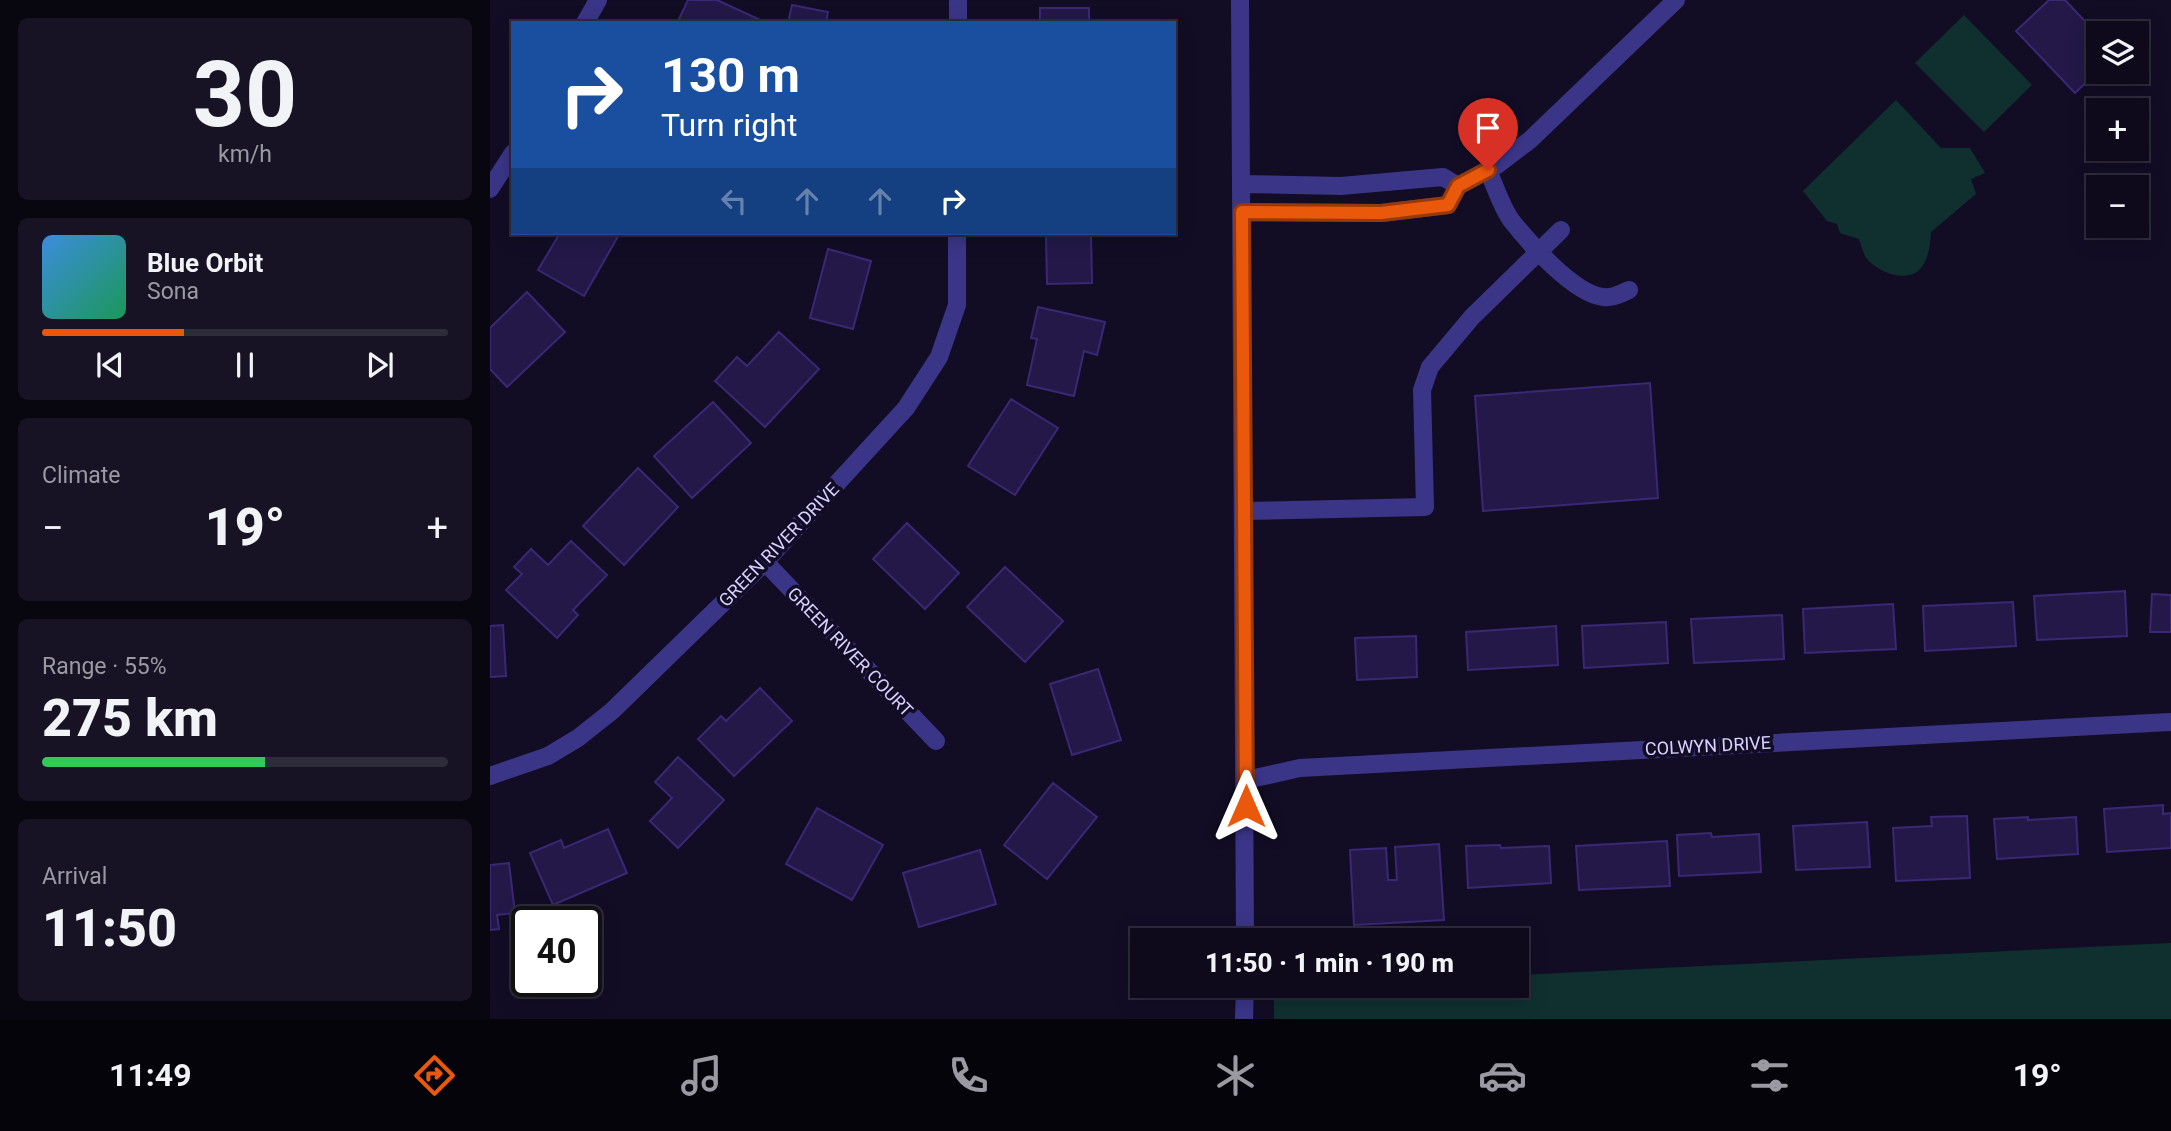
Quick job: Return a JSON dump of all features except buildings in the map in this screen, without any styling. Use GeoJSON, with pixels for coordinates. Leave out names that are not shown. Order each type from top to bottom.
{"type":"FeatureCollection","features":[{"type":"Feature","properties":{"kind":"street"},"geometry":{"type":"LineString","coordinates":[[586,21],[598,0]]}},
{"type":"Feature","properties":{"kind":"street"},"geometry":{"type":"LineString","coordinates":[[958,0],[958,21]]}},
{"type":"Feature","properties":{"kind":"street"},"geometry":{"type":"LineString","coordinates":[[1240,0],[1245,928]]}},
{"type":"Feature","properties":{"kind":"street"},"geometry":{"type":"LineString","coordinates":[[1242,212],[1416,211],[1448,205],[1458,186],[1488,170],[1530,139],[1676,0]]}},
{"type":"Feature","properties":{"kind":"street"},"geometry":{"type":"LineString","coordinates":[[490,189],[511,156]]}},
{"type":"Feature","properties":{"kind":"street"},"geometry":{"type":"LineString","coordinates":[[1488,170],[1510,219],[1538,250],[1582,289],[1600,297],[1614,297],[1629,290]]}},
{"type":"Feature","properties":{"kind":"street"},"geometry":{"type":"LineString","coordinates":[[1241,184],[1341,186],[1443,177],[1458,186]]}},
{"type":"Feature","properties":{"kind":"street"},"geometry":{"type":"LineString","coordinates":[[1244,511],[1425,507],[1422,390],[1430,367],[1472,317],[1561,230]]}},
{"type":"Feature","properties":{"kind":"street","name":"GREEN RIVER DRIVE"},"geometry":{"type":"LineString","coordinates":[[490,776],[548,756],[578,738],[612,711],[765,562],[906,408],[939,357],[957,305],[957,235]]}},
{"type":"Feature","properties":{"kind":"street","name":"GREEN RIVER COURT"},"geometry":{"type":"LineString","coordinates":[[765,562],[936,741]]}},
{"type":"Feature","properties":{"kind":"street","name":"COLWYN DRIVE"},"geometry":{"type":"LineString","coordinates":[[1246,780],[1300,768],[2171,722]]}},
{"type":"Feature","properties":{"kind":"street"},"geometry":{"type":"LineString","coordinates":[[1244,1019],[1245,998]]}},
{"type":"Feature","properties":{"kind":"green space"},"geometry":{"type":"Polygon","coordinates":[[[1964,15],[2032,85],[1984,132],[1915,63],[1964,15]]]}},
{"type":"Feature","properties":{"kind":"green space"},"geometry":{"type":"Polygon","coordinates":[[[1896,100],[1941,148],[1970,148],[1985,173],[1971,179],[1976,194],[1931,232],[1925,262],[1919,270],[1907,276],[1885,272],[1868,260],[1859,239],[1840,233],[1837,224],[1827,221],[1803,191],[1896,100]]]}},
{"type":"Feature","properties":{"kind":"green space"},"geometry":{"type":"Polygon","coordinates":[[[2171,943],[2171,1019],[1274,1019],[1274,998],[1529,998],[1529,974],[2171,943]]]}},
{"type":"Feature","properties":{"kind":"route"},"geometry":{"type":"LineString","coordinates":[[1246,806],[1242,212],[1416,211],[1448,205],[1458,186],[1488,170]]}}]}
